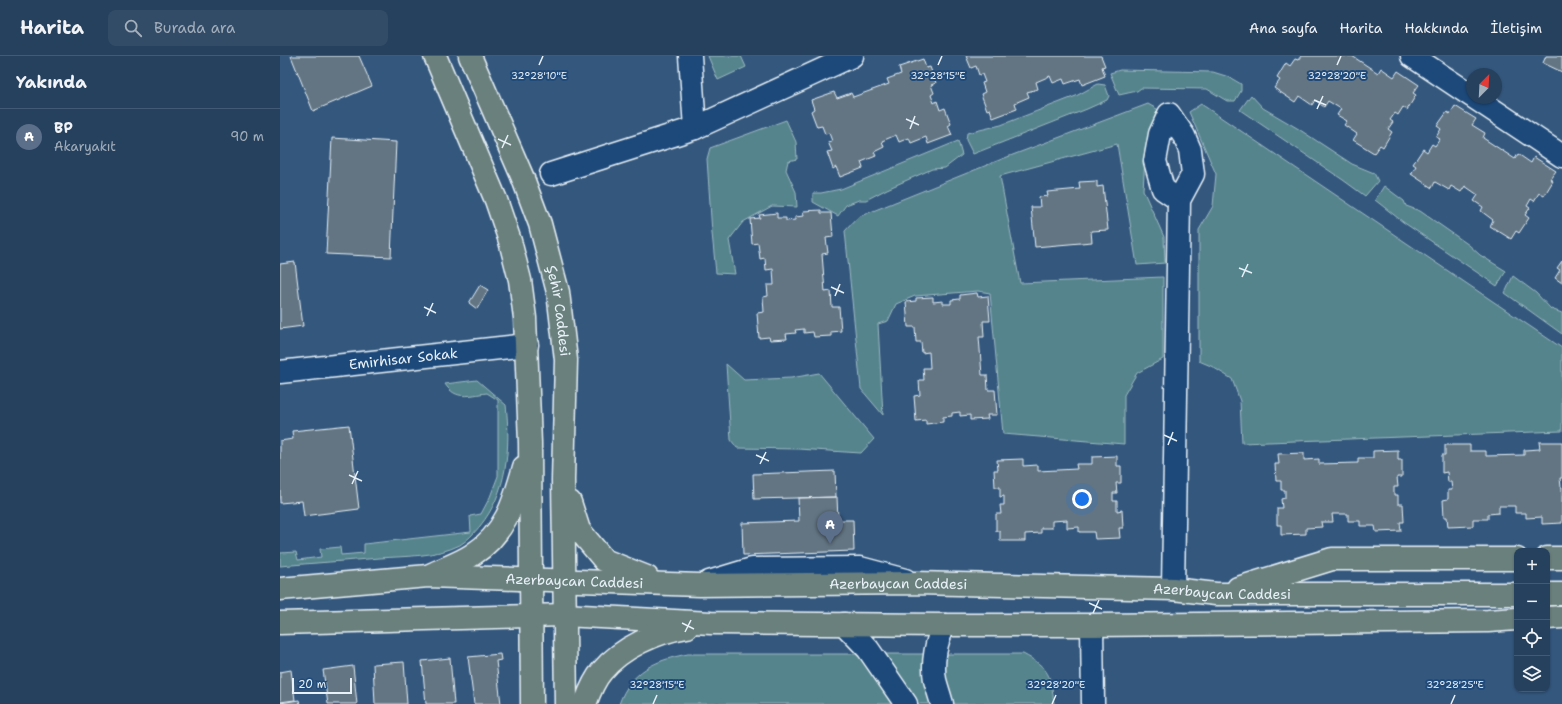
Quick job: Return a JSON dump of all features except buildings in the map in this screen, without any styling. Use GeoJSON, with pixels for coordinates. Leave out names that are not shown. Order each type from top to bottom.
{"type":"FeatureCollection","features":[{"type":"Feature","properties":{"kind":"main road"},"geometry":{"type":"LineString","coordinates":[[435,56],[496,200],[510,241],[520,280],[526,318],[530,444],[532,704]]}},
{"type":"Feature","properties":{"kind":"main road","name":"Şehir Caddesi"},"geometry":{"type":"LineString","coordinates":[[470,56],[522,176],[540,224],[558,292],[566,360],[563,480],[566,704]]}},
{"type":"Feature","properties":{"kind":"main road"},"geometry":{"type":"LineString","coordinates":[[428,576],[471,556],[491,541],[507,516],[518,489],[530,444]]}},
{"type":"Feature","properties":{"kind":"main road"},"geometry":{"type":"LineString","coordinates":[[563,480],[579,530],[604,560],[642,576],[673,583]]}},
{"type":"Feature","properties":{"kind":"main road"},"geometry":{"type":"LineString","coordinates":[[1550,558],[1562,558]]}},
{"type":"Feature","properties":{"kind":"main road"},"geometry":{"type":"LineString","coordinates":[[1216,594],[1332,559],[1514,559]]}},
{"type":"Feature","properties":{"kind":"main road","name":"Azerbaycan Caddesi"},"geometry":{"type":"LineString","coordinates":[[280,589],[428,576],[700,585],[916,583],[1173,589],[1216,594],[1514,594]]}},
{"type":"Feature","properties":{"kind":"main road"},"geometry":{"type":"LineString","coordinates":[[1550,594],[1562,594]]}},
{"type":"Feature","properties":{"kind":"main road"},"geometry":{"type":"LineString","coordinates":[[280,624],[564,614],[711,623],[945,625],[1092,625],[1514,620]]}},
{"type":"Feature","properties":{"kind":"main road"},"geometry":{"type":"LineString","coordinates":[[1550,618],[1562,617]]}},
{"type":"Feature","properties":{"kind":"main road"},"geometry":{"type":"LineString","coordinates":[[585,704],[590,691],[601,672],[616,657],[634,646],[658,635],[682,628],[711,623]]}},
{"type":"Feature","properties":{"kind":"street"},"geometry":{"type":"LineString","coordinates":[[690,56],[695,128]]}},
{"type":"Feature","properties":{"kind":"street"},"geometry":{"type":"LineString","coordinates":[[551,174],[695,128],[852,56]]}},
{"type":"Feature","properties":{"kind":"street"},"geometry":{"type":"LineString","coordinates":[[1412,56],[1466,92]]}},
{"type":"Feature","properties":{"kind":"street"},"geometry":{"type":"LineString","coordinates":[[1484,104],[1562,156]]}},
{"type":"Feature","properties":{"kind":"street"},"geometry":{"type":"LineString","coordinates":[[1173,589],[1179,200]]}},
{"type":"Feature","properties":{"kind":"street","name":"Emirhisar Sokak"},"geometry":{"type":"LineString","coordinates":[[280,372],[527,345]]}},
{"type":"Feature","properties":{"kind":"street"},"geometry":{"type":"LineString","coordinates":[[844,624],[868,649],[906,704]]}},
{"type":"Feature","properties":{"kind":"street"},"geometry":{"type":"LineString","coordinates":[[942,704],[935,682],[934,669],[938,640],[945,625]]}},
{"type":"Feature","properties":{"kind":"street"},"geometry":{"type":"LineString","coordinates":[[1092,625],[1093,704]]}},
{"type":"Feature","properties":{"kind":"green space"},"geometry":{"type":"Polygon","coordinates":[[[708,56],[741,56],[746,67],[718,80],[708,56]]]}},
{"type":"Feature","properties":{"kind":"green space"},"geometry":{"type":"Polygon","coordinates":[[[1120,70],[1213,72],[1229,77],[1241,84],[1241,91],[1235,101],[1227,101],[1207,89],[1141,88],[1137,91],[1119,95],[1110,73],[1120,70]]]}},
{"type":"Feature","properties":{"kind":"green space"},"geometry":{"type":"Polygon","coordinates":[[[1098,84],[1105,85],[1109,96],[1107,100],[1087,109],[973,154],[966,140],[967,133],[1001,125],[1076,96],[1098,84]]]}},
{"type":"Feature","properties":{"kind":"green space"},"geometry":{"type":"Polygon","coordinates":[[[1251,95],[1263,108],[1352,164],[1374,173],[1378,181],[1365,196],[1240,110],[1251,95]]]}},
{"type":"Feature","properties":{"kind":"green space"},"geometry":{"type":"Polygon","coordinates":[[[1148,104],[1164,113],[1145,158],[1143,190],[1164,237],[1165,263],[1137,265],[1117,144],[1000,176],[1020,283],[1163,277],[1163,359],[1137,373],[1124,395],[1124,444],[1003,434],[990,293],[978,291],[915,296],[896,304],[888,321],[878,324],[883,415],[861,389],[845,231],[858,217],[1002,159],[1148,104]]]}},
{"type":"Feature","properties":{"kind":"green space"},"geometry":{"type":"Polygon","coordinates":[[[1201,104],[1562,348],[1562,431],[1242,443],[1240,401],[1232,379],[1211,366],[1199,361],[1199,230],[1213,206],[1216,174],[1189,112],[1201,104]]]}},
{"type":"Feature","properties":{"kind":"green space"},"geometry":{"type":"Polygon","coordinates":[[[786,120],[796,142],[797,159],[788,161],[786,170],[796,192],[797,207],[772,206],[743,222],[729,240],[735,274],[716,273],[707,159],[710,148],[786,120]]]}},
{"type":"Feature","properties":{"kind":"green space"},"geometry":{"type":"Polygon","coordinates":[[[958,141],[962,155],[945,168],[932,169],[866,200],[859,200],[846,205],[838,216],[813,202],[813,193],[841,189],[958,141]]]}},
{"type":"Feature","properties":{"kind":"green space"},"geometry":{"type":"Polygon","coordinates":[[[1384,186],[1404,201],[1406,206],[1420,211],[1469,245],[1480,255],[1506,271],[1497,286],[1403,222],[1375,200],[1384,186]]]}},
{"type":"Feature","properties":{"kind":"green space"},"geometry":{"type":"Polygon","coordinates":[[[1513,276],[1536,293],[1551,309],[1562,313],[1562,334],[1505,293],[1513,276]]]}},
{"type":"Feature","properties":{"kind":"green space"},"geometry":{"type":"Polygon","coordinates":[[[726,364],[744,380],[791,378],[819,373],[874,439],[861,453],[798,449],[737,448],[731,440],[726,364]]]}},
{"type":"Feature","properties":{"kind":"green space"},"geometry":{"type":"Polygon","coordinates":[[[477,380],[506,405],[508,437],[505,469],[496,499],[480,526],[468,539],[451,549],[431,554],[280,566],[280,553],[296,552],[298,560],[321,557],[320,549],[340,547],[341,555],[364,553],[364,544],[471,532],[470,516],[481,514],[490,497],[498,476],[498,400],[487,393],[469,396],[459,395],[454,393],[445,384],[477,380]]]}},
{"type":"Feature","properties":{"kind":"green space"},"geometry":{"type":"Polygon","coordinates":[[[688,654],[1023,654],[1039,664],[1048,674],[1052,686],[1054,704],[619,704],[630,683],[637,675],[655,664],[688,654]]]}},
{"type":"Feature","properties":{"kind":"place","name":"BP"},"geometry":{"type":"Point","coordinates":[830,544]}}]}
